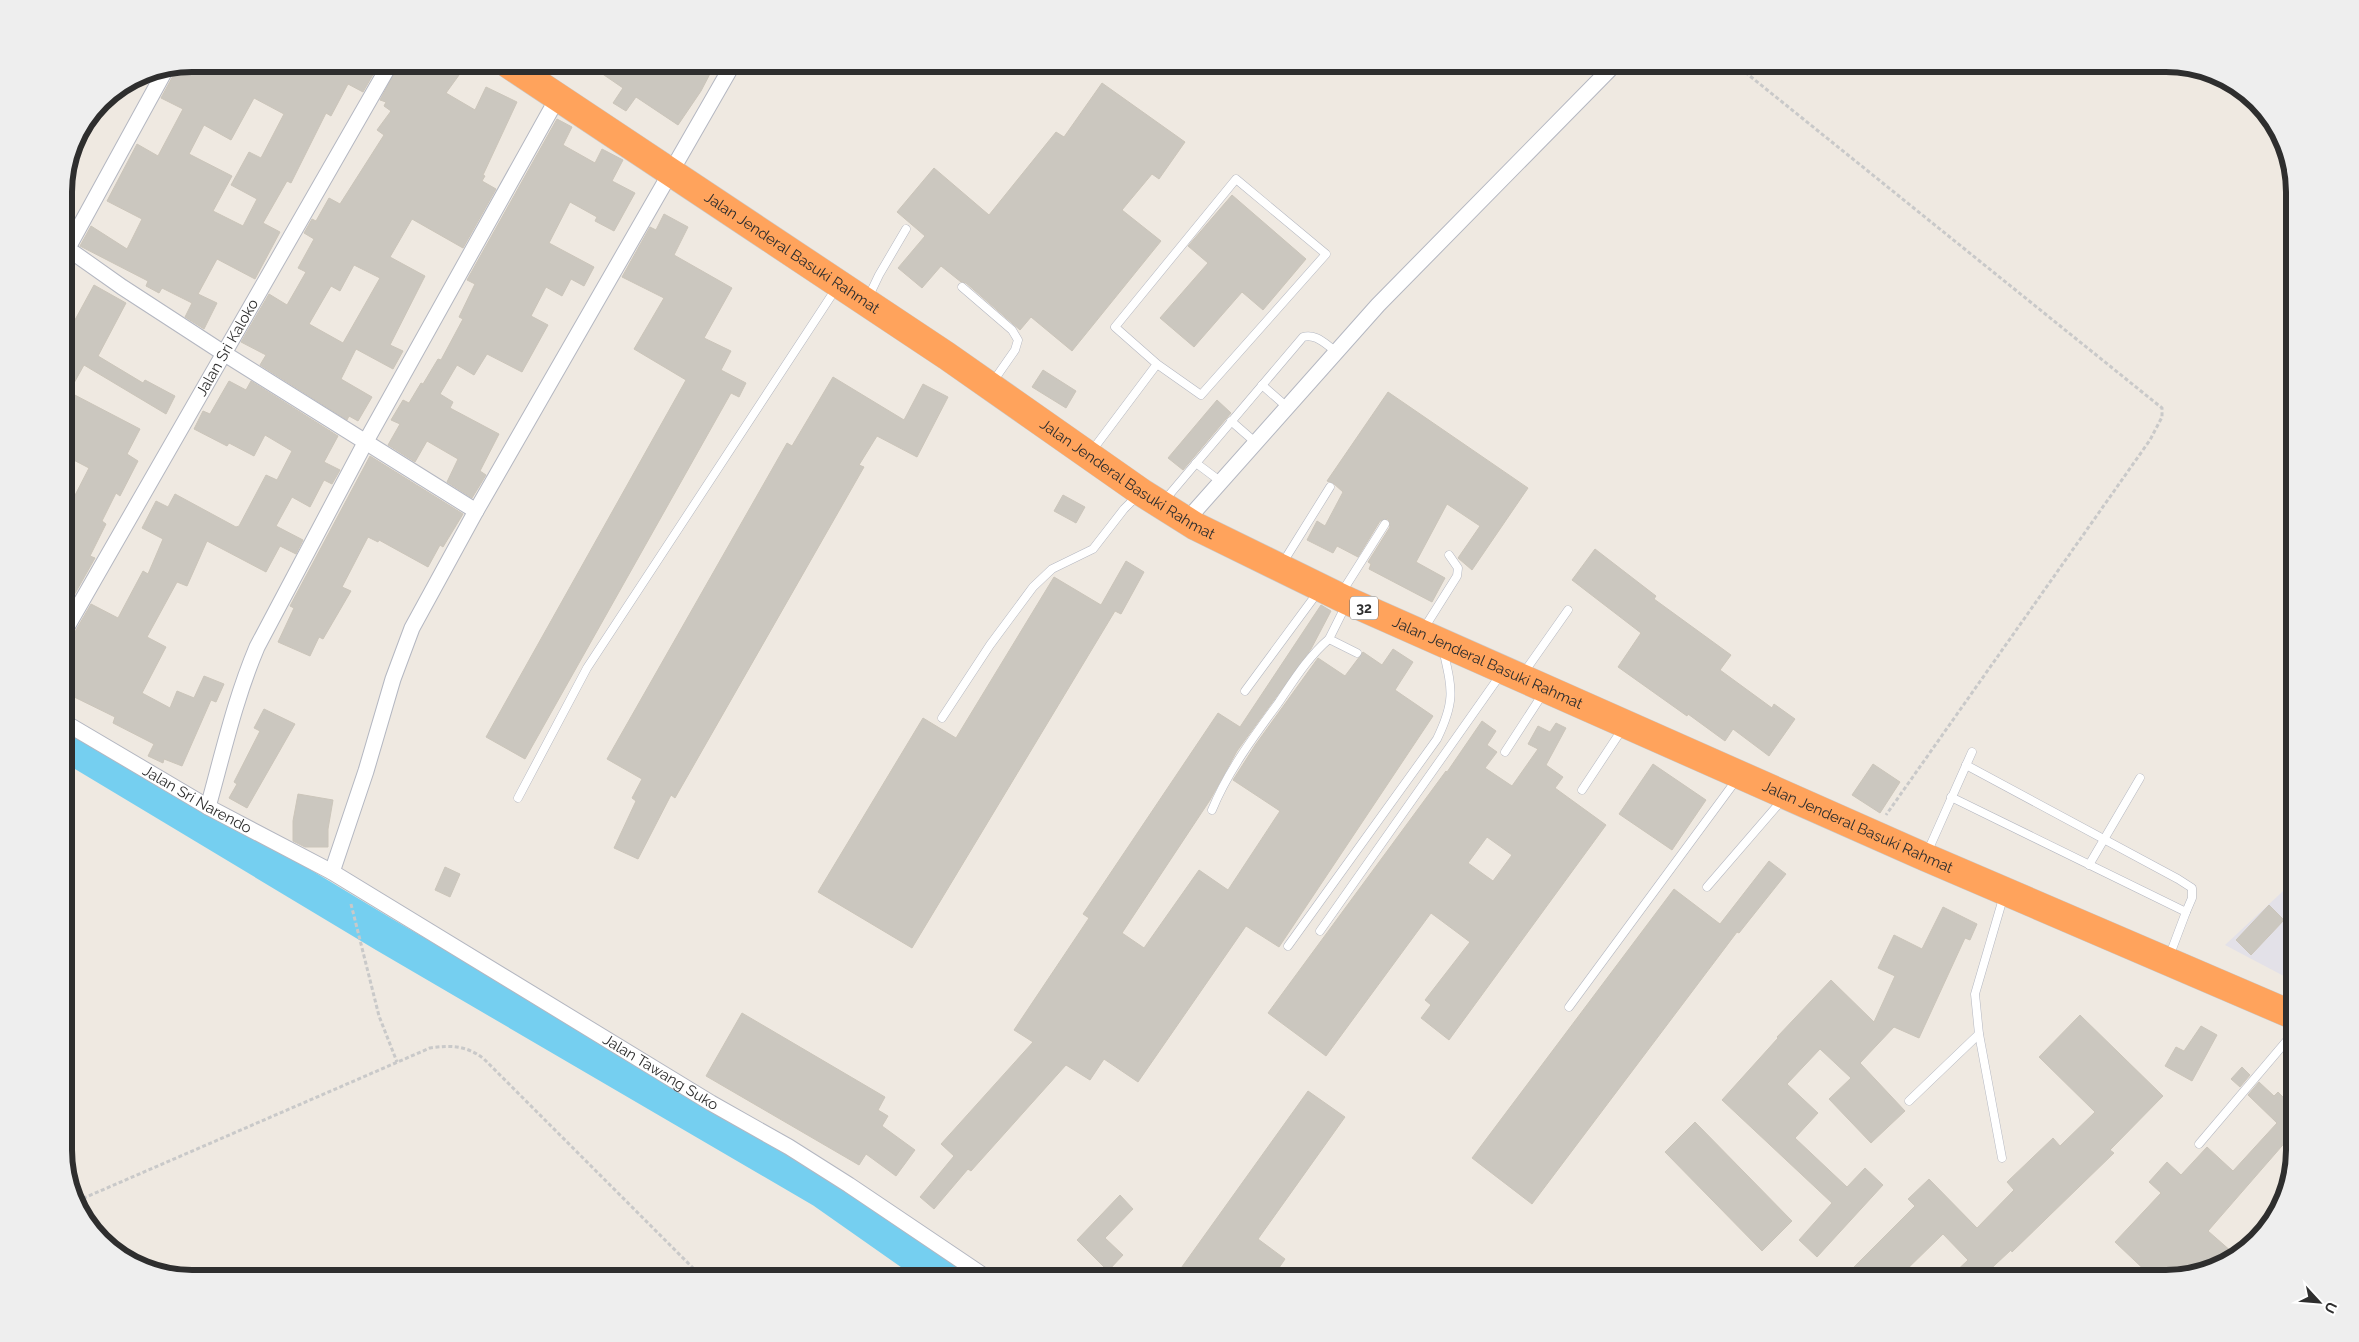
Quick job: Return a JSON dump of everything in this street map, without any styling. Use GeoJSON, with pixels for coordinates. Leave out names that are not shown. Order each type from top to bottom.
{"type":"FeatureCollection","features":[{"type":"Feature","properties":{"kind":"highway","name":"Jalan Jenderal Basuki Rahmat"},"geometry":{"type":"LineString","coordinates":[[520,72],[866,302],[1088,456],[1186,520],[1336,596],[1925,858],[2286,1012]]}},
{"type":"Feature","properties":{"kind":"street","name":"Jalan Sri Kaloko"},"geometry":{"type":"LineString","coordinates":[[73,616],[385,72]]}},
{"type":"Feature","properties":{"kind":"street"},"geometry":{"type":"LineString","coordinates":[[332,872],[366,771],[393,679],[412,628],[476,511],[728,72]]}},
{"type":"Feature","properties":{"kind":"street"},"geometry":{"type":"LineString","coordinates":[[1186,520],[1378,305],[1607,72]]}},
{"type":"Feature","properties":{"kind":"street"},"geometry":{"type":"LineString","coordinates":[[73,236],[162,77]]}},
{"type":"Feature","properties":{"kind":"street"},"geometry":{"type":"LineString","coordinates":[[208,807],[230,724],[246,673],[258,647],[365,443],[558,97]]}},
{"type":"Feature","properties":{"kind":"street"},"geometry":{"type":"LineString","coordinates":[[73,255],[365,443],[476,511]]}},
{"type":"Feature","properties":{"kind":"street","name":"Jalan Sri Narendo"},"geometry":{"type":"LineString","coordinates":[[73,727],[208,807],[332,872]]}},
{"type":"Feature","properties":{"kind":"street","name":"Jalan Tawang Suko"},"geometry":{"type":"LineString","coordinates":[[332,872],[703,1098],[789,1147],[975,1270]]}},
{"type":"Feature","properties":{"kind":"lane"},"geometry":{"type":"LineString","coordinates":[[1236,179],[1326,254],[1201,395],[1157,364],[1115,326],[1236,179]]}},
{"type":"Feature","properties":{"kind":"lane"},"geometry":{"type":"LineString","coordinates":[[866,302],[878,275],[906,229]]}},
{"type":"Feature","properties":{"kind":"lane"},"geometry":{"type":"LineString","coordinates":[[518,798],[587,668],[839,284]]}},
{"type":"Feature","properties":{"kind":"lane"},"geometry":{"type":"LineString","coordinates":[[962,287],[1012,330],[1018,340],[1015,350],[989,386]]}},
{"type":"Feature","properties":{"kind":"lane"},"geometry":{"type":"LineString","coordinates":[[942,718],[990,645],[1033,587],[1052,569],[1094,549],[1124,509],[1151,498],[1196,463],[1303,336],[1310,335],[1316,337],[1336,352]]}},
{"type":"Feature","properties":{"kind":"lane"},"geometry":{"type":"LineString","coordinates":[[1088,456],[1157,364]]}},
{"type":"Feature","properties":{"kind":"lane"},"geometry":{"type":"LineString","coordinates":[[1262,385],[1287,407]]}},
{"type":"Feature","properties":{"kind":"lane"},"geometry":{"type":"LineString","coordinates":[[1231,422],[1255,442]]}},
{"type":"Feature","properties":{"kind":"lane"},"geometry":{"type":"LineString","coordinates":[[1196,463],[1220,481]]}},
{"type":"Feature","properties":{"kind":"lane"},"geometry":{"type":"LineString","coordinates":[[1280,568],[1330,486]]}},
{"type":"Feature","properties":{"kind":"lane"},"geometry":{"type":"LineString","coordinates":[[1245,692],[1336,596],[1385,524]]}},
{"type":"Feature","properties":{"kind":"lane"},"geometry":{"type":"LineString","coordinates":[[1288,946],[1438,738],[1449,715],[1452,694],[1431,638],[1457,576],[1458,568],[1450,555]]}},
{"type":"Feature","properties":{"kind":"lane"},"geometry":{"type":"LineString","coordinates":[[1212,810],[1222,786],[1265,721],[1314,651],[1328,639],[1336,596]]}},
{"type":"Feature","properties":{"kind":"lane"},"geometry":{"type":"LineString","coordinates":[[1320,931],[1512,674],[1568,610]]}},
{"type":"Feature","properties":{"kind":"lane"},"geometry":{"type":"LineString","coordinates":[[1328,639],[1357,653]]}},
{"type":"Feature","properties":{"kind":"lane"},"geometry":{"type":"LineString","coordinates":[[1505,752],[1546,688]]}},
{"type":"Feature","properties":{"kind":"lane"},"geometry":{"type":"LineString","coordinates":[[1582,790],[1626,724]]}},
{"type":"Feature","properties":{"kind":"lane"},"geometry":{"type":"LineString","coordinates":[[1925,858],[1972,752]]}},
{"type":"Feature","properties":{"kind":"lane"},"geometry":{"type":"LineString","coordinates":[[1966,764],[2192,888],[2192,898],[2168,961]]}},
{"type":"Feature","properties":{"kind":"lane"},"geometry":{"type":"LineString","coordinates":[[1569,1007],[1740,775]]}},
{"type":"Feature","properties":{"kind":"lane"},"geometry":{"type":"LineString","coordinates":[[2089,865],[2103,838],[2140,778]]}},
{"type":"Feature","properties":{"kind":"lane"},"geometry":{"type":"LineString","coordinates":[[1707,887],[1786,796]]}},
{"type":"Feature","properties":{"kind":"lane"},"geometry":{"type":"LineString","coordinates":[[1951,797],[2186,912]]}},
{"type":"Feature","properties":{"kind":"lane"},"geometry":{"type":"LineString","coordinates":[[2002,1158],[1979,1034],[1975,994],[1998,924],[2006,891]]}},
{"type":"Feature","properties":{"kind":"lane"},"geometry":{"type":"LineString","coordinates":[[1909,1101],[1979,1034]]}},
{"type":"Feature","properties":{"kind":"lane"},"geometry":{"type":"LineString","coordinates":[[2199,1144],[2286,1042]]}},
{"type":"Feature","properties":{"kind":"path"},"geometry":{"type":"LineString","coordinates":[[1745,72],[2162,408],[2162,417],[2150,440],[1873,834]]}},
{"type":"Feature","properties":{"kind":"path"},"geometry":{"type":"LineString","coordinates":[[349,899],[379,1016],[397,1062]]}},
{"type":"Feature","properties":{"kind":"path"},"geometry":{"type":"LineString","coordinates":[[83,1198],[430,1048],[453,1045],[474,1050],[695,1270]]}},
{"type":"Feature","properties":{"kind":"shaded area"},"geometry":{"type":"Polygon","coordinates":[[[2286,888],[2286,977],[2225,945],[2286,888]]]}},
{"type":"Feature","properties":{"kind":"building"},"geometry":{"type":"Polygon","coordinates":[[[192,72],[374,72],[363,92],[348,84],[331,116],[326,113],[291,183],[287,181],[263,223],[280,232],[255,279],[217,259],[198,294],[217,303],[204,329],[185,317],[192,303],[162,288],[159,293],[146,286],[148,281],[80,246],[91,226],[127,249],[142,219],[107,201],[137,144],[158,156],[183,109],[161,98],[174,74],[192,72]],[[254,98],[231,140],[204,125],[189,154],[232,176],[213,211],[243,226],[257,199],[231,185],[249,152],[261,158],[284,114],[254,98]]]}},
{"type":"Feature","properties":{"kind":"building"},"geometry":{"type":"Polygon","coordinates":[[[395,72],[461,72],[446,93],[475,110],[486,87],[517,102],[483,175],[485,176],[482,181],[496,189],[463,248],[412,219],[390,257],[425,276],[390,345],[403,351],[393,369],[356,349],[341,379],[372,397],[358,421],[349,416],[347,420],[260,365],[266,355],[241,342],[269,294],[287,305],[306,272],[298,268],[314,239],[304,233],[312,219],[316,221],[329,198],[340,204],[384,135],[377,130],[391,111],[384,106],[386,102],[380,100],[395,72]],[[354,265],[340,291],[331,286],[309,324],[343,343],[380,278],[354,265]]]}},
{"type":"Feature","properties":{"kind":"building"},"geometry":{"type":"Polygon","coordinates":[[[600,72],[711,72],[701,91],[678,125],[636,97],[626,111],[613,103],[623,88],[600,72]]]}},
{"type":"Feature","properties":{"kind":"building"},"geometry":{"type":"Polygon","coordinates":[[[1102,83],[1185,142],[1159,179],[1152,174],[1122,210],[1161,241],[1072,351],[1031,317],[1020,330],[966,283],[961,282],[941,266],[922,288],[898,268],[925,236],[897,212],[934,168],[989,215],[1056,132],[1064,137],[1102,83]]]}},
{"type":"Feature","properties":{"kind":"building"},"geometry":{"type":"Polygon","coordinates":[[[557,119],[572,127],[563,145],[595,163],[602,149],[623,160],[612,181],[635,193],[614,231],[595,221],[597,217],[570,202],[549,243],[594,267],[584,286],[571,279],[562,296],[546,287],[531,316],[548,325],[522,372],[487,354],[474,375],[457,365],[440,394],[453,402],[450,408],[499,434],[480,471],[486,475],[472,498],[447,482],[458,459],[427,441],[415,462],[388,445],[400,424],[391,420],[403,400],[409,403],[438,359],[441,360],[463,319],[459,317],[475,284],[467,280],[557,119]]]}},
{"type":"Feature","properties":{"kind":"building"},"geometry":{"type":"Polygon","coordinates":[[[1232,195],[1306,259],[1263,310],[1242,292],[1194,347],[1160,318],[1208,263],[1188,246],[1232,195]]]}},
{"type":"Feature","properties":{"kind":"building"},"geometry":{"type":"Polygon","coordinates":[[[664,214],[688,227],[674,255],[732,288],[704,338],[731,351],[721,370],[746,383],[739,397],[731,393],[525,759],[486,737],[686,380],[634,349],[664,298],[622,277],[650,227],[656,230],[664,214]]]}},
{"type":"Feature","properties":{"kind":"building"},"geometry":{"type":"Polygon","coordinates":[[[94,285],[126,303],[98,356],[143,383],[145,380],[175,396],[166,414],[84,365],[73,385],[73,324],[94,285]]]}},
{"type":"Feature","properties":{"kind":"building"},"geometry":{"type":"Polygon","coordinates":[[[1043,370],[1076,391],[1066,408],[1032,387],[1043,370]]]}},
{"type":"Feature","properties":{"kind":"building"},"geometry":{"type":"Polygon","coordinates":[[[833,377],[904,420],[923,384],[948,397],[917,457],[877,436],[859,465],[864,467],[675,798],[671,795],[638,859],[614,848],[636,801],[632,798],[642,779],[607,759],[787,443],[792,446],[833,377]]]}},
{"type":"Feature","properties":{"kind":"building"},"geometry":{"type":"Polygon","coordinates":[[[229,381],[246,390],[251,381],[338,436],[324,462],[340,470],[332,484],[324,480],[310,507],[292,497],[276,526],[303,540],[296,554],[280,546],[266,572],[207,541],[187,586],[177,582],[147,637],[166,647],[142,693],[170,708],[177,691],[194,698],[204,676],[224,684],[216,702],[211,700],[182,766],[164,759],[163,763],[148,756],[154,744],[113,723],[115,717],[73,696],[73,635],[91,604],[118,618],[143,571],[148,574],[163,539],[142,528],[156,501],[168,507],[175,494],[236,527],[239,526],[266,475],[277,480],[292,451],[265,435],[254,456],[229,443],[227,446],[194,429],[203,411],[210,414],[229,381]]]}},
{"type":"Feature","properties":{"kind":"building"},"geometry":{"type":"Polygon","coordinates":[[[1388,392],[1528,488],[1472,570],[1458,558],[1480,526],[1447,504],[1416,562],[1445,578],[1432,602],[1369,569],[1371,564],[1368,562],[1390,527],[1388,519],[1380,521],[1358,557],[1337,546],[1333,553],[1307,540],[1317,521],[1325,526],[1343,492],[1333,483],[1327,481],[1388,392]]]}},
{"type":"Feature","properties":{"kind":"building"},"geometry":{"type":"Polygon","coordinates":[[[73,394],[140,429],[127,454],[138,461],[120,496],[116,493],[102,521],[106,524],[90,556],[95,558],[73,597],[73,499],[89,468],[73,460],[73,394]]]}},
{"type":"Feature","properties":{"kind":"building"},"geometry":{"type":"Polygon","coordinates":[[[1217,400],[1231,413],[1183,470],[1168,458],[1217,400]]]}},
{"type":"Feature","properties":{"kind":"building"},"geometry":{"type":"Polygon","coordinates":[[[370,456],[463,514],[443,547],[440,545],[428,567],[379,540],[378,542],[368,537],[342,587],[351,591],[323,639],[319,637],[310,656],[278,642],[294,608],[290,606],[370,456]]]}},
{"type":"Feature","properties":{"kind":"building"},"geometry":{"type":"Polygon","coordinates":[[[1063,495],[1085,507],[1076,523],[1054,511],[1063,495]]]}},
{"type":"Feature","properties":{"kind":"building"},"geometry":{"type":"Polygon","coordinates":[[[1595,549],[1656,596],[1654,599],[1731,655],[1720,670],[1772,708],[1774,704],[1795,719],[1769,756],[1733,729],[1725,741],[1618,667],[1641,633],[1572,580],[1595,549]]]}},
{"type":"Feature","properties":{"kind":"building"},"geometry":{"type":"Polygon","coordinates":[[[1126,561],[1144,572],[1121,614],[1115,611],[912,948],[818,892],[923,718],[956,738],[1054,577],[1101,605],[1126,561]]]}},
{"type":"Feature","properties":{"kind":"building"},"geometry":{"type":"Polygon","coordinates":[[[1321,605],[1331,611],[1311,649],[1237,751],[1210,800],[1122,933],[1144,948],[1199,870],[1228,890],[1280,811],[1233,780],[1256,744],[1318,658],[1345,676],[1363,652],[1382,665],[1393,649],[1413,662],[1395,690],[1433,716],[1279,947],[1246,926],[1138,1082],[1104,1059],[1090,1080],[1066,1065],[971,1171],[968,1169],[934,1209],[920,1197],[954,1156],[941,1144],[1033,1042],[1014,1030],[1089,918],[1083,914],[1218,713],[1240,727],[1321,605]]]}},
{"type":"Feature","properties":{"kind":"building"},"geometry":{"type":"Polygon","coordinates":[[[264,709],[295,724],[247,808],[229,798],[237,784],[234,782],[260,731],[254,728],[264,709]]]}},
{"type":"Feature","properties":{"kind":"building"},"geometry":{"type":"Polygon","coordinates":[[[1482,721],[1496,731],[1487,745],[1497,752],[1485,768],[1512,786],[1538,749],[1528,744],[1538,726],[1550,732],[1556,723],[1566,728],[1546,765],[1563,777],[1555,788],[1606,825],[1449,1040],[1421,1018],[1431,1005],[1425,1000],[1470,942],[1431,913],[1326,1056],[1268,1013],[1447,772],[1482,721]],[[1487,837],[1468,863],[1493,881],[1512,855],[1487,837]]]}},
{"type":"Feature","properties":{"kind":"building"},"geometry":{"type":"Polygon","coordinates":[[[1653,764],[1706,800],[1672,850],[1619,814],[1653,764]]]}},
{"type":"Feature","properties":{"kind":"building"},"geometry":{"type":"Polygon","coordinates":[[[1873,764],[1900,782],[1880,813],[1852,795],[1873,764]]]}},
{"type":"Feature","properties":{"kind":"building"},"geometry":{"type":"Polygon","coordinates":[[[298,794],[333,800],[328,829],[328,847],[305,847],[293,841],[293,821],[298,794]]]}},
{"type":"Feature","properties":{"kind":"building"},"geometry":{"type":"Polygon","coordinates":[[[1769,861],[1786,874],[1739,933],[1737,932],[1532,1204],[1472,1158],[1674,889],[1720,924],[1769,861]]]}},
{"type":"Feature","properties":{"kind":"building"},"geometry":{"type":"Polygon","coordinates":[[[445,867],[460,874],[450,897],[435,890],[445,867]]]}},
{"type":"Feature","properties":{"kind":"building"},"geometry":{"type":"Polygon","coordinates":[[[2269,905],[2284,920],[2251,955],[2236,940],[2269,905]]]}},
{"type":"Feature","properties":{"kind":"building"},"geometry":{"type":"Polygon","coordinates":[[[1943,907],[1977,924],[1970,940],[1965,938],[1919,1038],[1894,1027],[1860,1063],[1905,1111],[1871,1143],[1829,1099],[1851,1078],[1820,1049],[1787,1084],[1818,1113],[1795,1138],[1847,1187],[1865,1168],[1883,1185],[1817,1257],[1799,1240],[1832,1203],[1722,1100],[1777,1037],[1831,980],[1874,1022],[1895,976],[1878,968],[1894,935],[1922,949],[1943,907]]]}},
{"type":"Feature","properties":{"kind":"building"},"geometry":{"type":"Polygon","coordinates":[[[742,1013],[885,1097],[878,1110],[888,1116],[882,1126],[915,1150],[896,1176],[866,1154],[859,1165],[706,1076],[742,1013]]]}},
{"type":"Feature","properties":{"kind":"building"},"geometry":{"type":"Polygon","coordinates":[[[2080,1015],[2163,1096],[2110,1150],[2114,1153],[2012,1252],[2011,1250],[1990,1270],[1957,1270],[1968,1260],[1943,1234],[1906,1270],[1851,1270],[1915,1206],[1908,1199],[1929,1179],[1977,1228],[2014,1190],[2007,1182],[2053,1138],[2060,1146],[2095,1112],[2039,1057],[2080,1015]]]}},
{"type":"Feature","properties":{"kind":"building"},"geometry":{"type":"Polygon","coordinates":[[[2201,1026],[2217,1035],[2192,1081],[2165,1066],[2176,1047],[2184,1051],[2201,1026]]]}},
{"type":"Feature","properties":{"kind":"building"},"geometry":{"type":"Polygon","coordinates":[[[2242,1067],[2250,1075],[2240,1087],[2231,1079],[2242,1067]]]}},
{"type":"Feature","properties":{"kind":"building"},"geometry":{"type":"Polygon","coordinates":[[[2259,1082],[2274,1096],[2278,1092],[2283,1097],[2286,1094],[2286,1141],[2208,1231],[2231,1251],[2198,1265],[2167,1270],[2145,1270],[2115,1242],[2161,1193],[2149,1182],[2167,1162],[2181,1175],[2207,1147],[2233,1171],[2277,1123],[2248,1095],[2259,1082]]]}},
{"type":"Feature","properties":{"kind":"building"},"geometry":{"type":"Polygon","coordinates":[[[1308,1091],[1345,1117],[1258,1239],[1285,1259],[1277,1270],[1180,1270],[1308,1091]]]}},
{"type":"Feature","properties":{"kind":"building"},"geometry":{"type":"Polygon","coordinates":[[[1695,1122],[1792,1221],[1762,1251],[1665,1152],[1695,1122]]]}},
{"type":"Feature","properties":{"kind":"building"},"geometry":{"type":"Polygon","coordinates":[[[1120,1195],[1133,1209],[1105,1238],[1123,1255],[1109,1270],[1077,1240],[1120,1195]]]}},
{"type":"Feature","properties":{"kind":"waterway"},"geometry":{"type":"LineString","coordinates":[[73,747],[385,935],[823,1191],[936,1270]]}}]}
